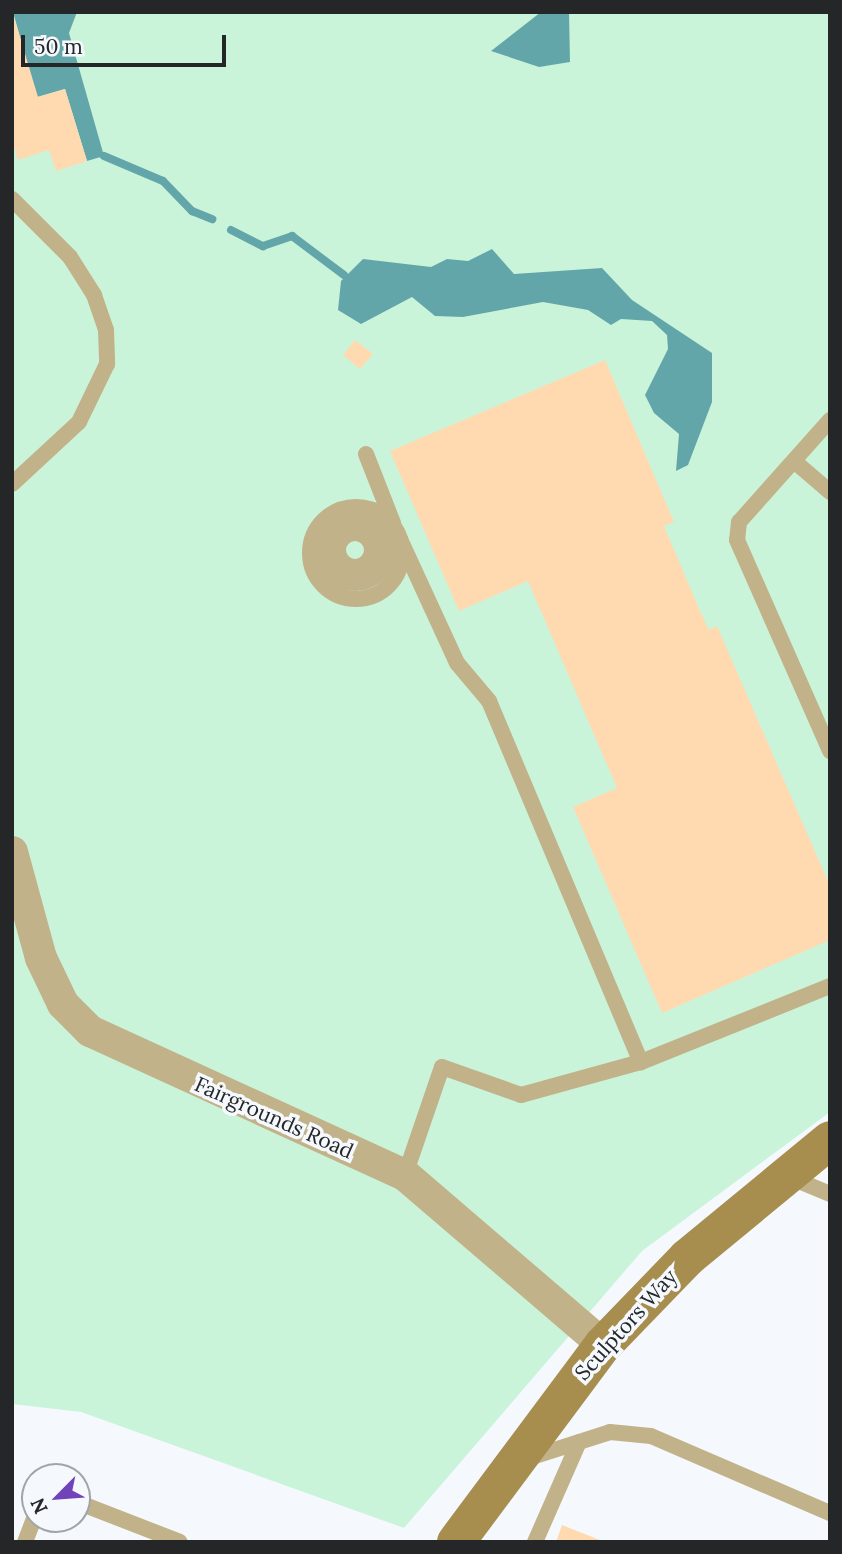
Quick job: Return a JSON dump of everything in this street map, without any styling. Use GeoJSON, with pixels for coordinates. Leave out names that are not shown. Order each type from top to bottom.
{"type":"FeatureCollection","features":[{"type":"Feature","properties":{"kind":"street","name":"Fairgrounds Road"},"geometry":{"type":"LineString","coordinates":[[12,852],[41,958],[63,1004],[90,1031],[405,1175],[603,1345]]}},
{"type":"Feature","properties":{"kind":"street","name":"Sculptors Way"},"geometry":{"type":"LineString","coordinates":[[456,1542],[507,1466],[603,1345],[687,1258],[830,1140]]}},
{"type":"Feature","properties":{"kind":"lane"},"geometry":{"type":"LineString","coordinates":[[12,199],[70,257],[94,295],[106,330],[107,363],[98,393],[79,422],[12,484]]}},
{"type":"Feature","properties":{"kind":"lane"},"geometry":{"type":"LineString","coordinates":[[830,420],[739,522],[737,540],[830,751]]}},
{"type":"Feature","properties":{"kind":"lane"},"geometry":{"type":"LineString","coordinates":[[366,454],[391,535],[397,575],[369,598],[340,597],[312,570],[315,531],[338,510],[369,508],[391,535],[457,663],[489,701],[641,1062]]}},
{"type":"Feature","properties":{"kind":"lane"},"geometry":{"type":"LineString","coordinates":[[793,461],[830,492]]}},
{"type":"Feature","properties":{"kind":"lane"},"geometry":{"type":"LineString","coordinates":[[405,1175],[442,1067],[521,1095],[641,1062],[830,986]]}},
{"type":"Feature","properties":{"kind":"lane"},"geometry":{"type":"LineString","coordinates":[[785,1175],[830,1194]]}},
{"type":"Feature","properties":{"kind":"lane"},"geometry":{"type":"LineString","coordinates":[[507,1466],[610,1432],[651,1436],[830,1513]]}},
{"type":"Feature","properties":{"kind":"lane"},"geometry":{"type":"LineString","coordinates":[[535,1542],[579,1442]]}},
{"type":"Feature","properties":{"kind":"lane"},"geometry":{"type":"LineString","coordinates":[[91,1507],[180,1542]]}},
{"type":"Feature","properties":{"kind":"green space"},"geometry":{"type":"Polygon","coordinates":[[[12,12],[830,12],[830,1112],[642,1251],[404,1528],[81,1412],[12,1404],[12,12]]]}},
{"type":"Feature","properties":{"kind":"water"},"geometry":{"type":"Polygon","coordinates":[[[13,12],[77,12],[69,33],[104,156],[87,161],[65,89],[37,97],[13,12]]]}},
{"type":"Feature","properties":{"kind":"water"},"geometry":{"type":"Polygon","coordinates":[[[541,12],[569,12],[570,62],[539,67],[491,51],[541,12]]]}},
{"type":"Feature","properties":{"kind":"water"},"geometry":{"type":"Polygon","coordinates":[[[492,249],[514,274],[602,268],[632,300],[712,353],[712,402],[688,465],[676,471],[679,434],[654,413],[645,395],[668,349],[667,335],[652,321],[621,319],[611,325],[588,310],[543,302],[463,317],[435,316],[412,297],[361,324],[338,310],[341,281],[363,259],[431,267],[447,259],[468,261],[492,249]]]}},
{"type":"Feature","properties":{"kind":"building"},"geometry":{"type":"Polygon","coordinates":[[[13,14],[38,97],[65,89],[87,161],[56,171],[49,150],[18,160],[12,139],[13,14]]]}},
{"type":"Feature","properties":{"kind":"building"},"geometry":{"type":"Polygon","coordinates":[[[355,340],[373,354],[360,369],[343,355],[355,340]]]}},
{"type":"Feature","properties":{"kind":"building"},"geometry":{"type":"Polygon","coordinates":[[[605,360],[674,522],[664,526],[700,611],[709,630],[717,626],[830,886],[830,940],[662,1013],[573,807],[617,788],[528,581],[459,611],[390,451],[605,360]]]}},
{"type":"Feature","properties":{"kind":"building"},"geometry":{"type":"Polygon","coordinates":[[[562,1525],[605,1542],[556,1542],[562,1525]]]}},
{"type":"Feature","properties":{"kind":"waterway"},"geometry":{"type":"LineString","coordinates":[[104,156],[163,181],[192,211],[212,219]]}},
{"type":"Feature","properties":{"kind":"waterway"},"geometry":{"type":"LineString","coordinates":[[231,230],[263,246],[292,236],[344,275]]}}]}
